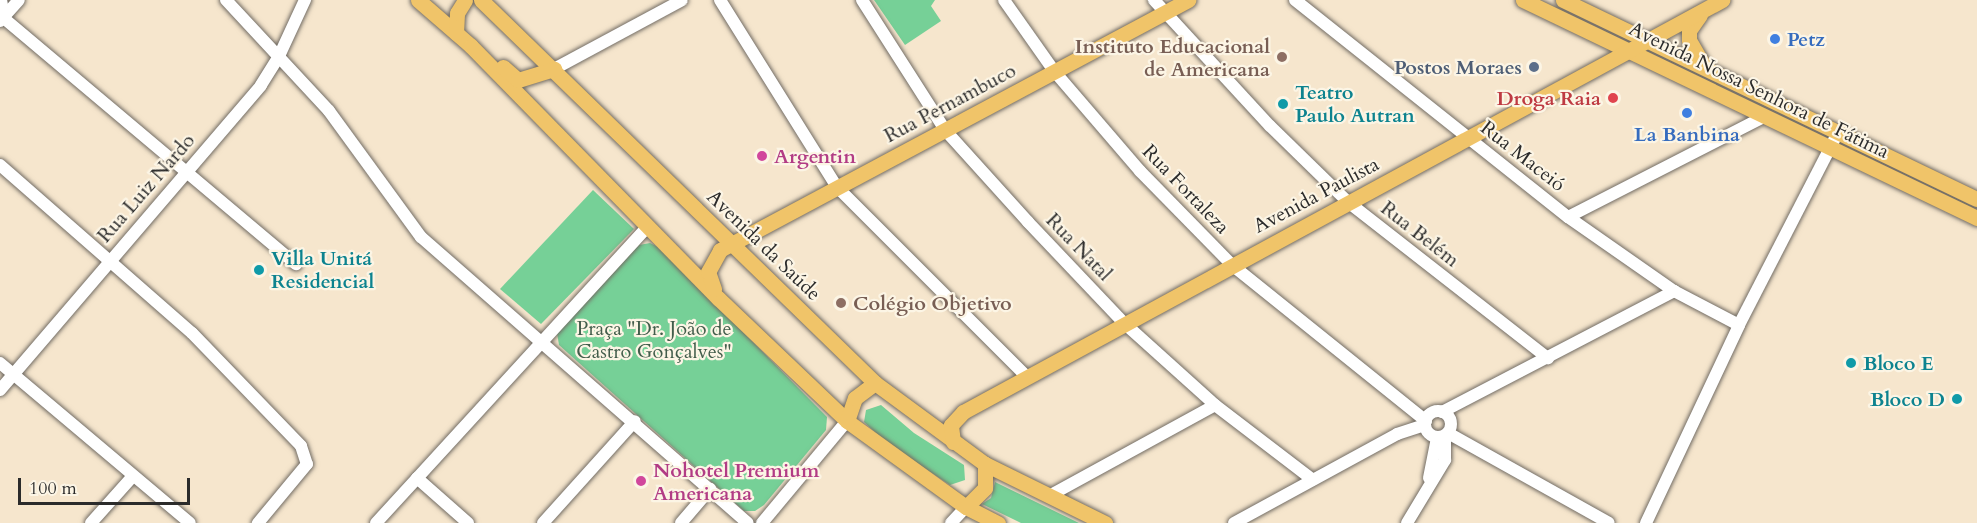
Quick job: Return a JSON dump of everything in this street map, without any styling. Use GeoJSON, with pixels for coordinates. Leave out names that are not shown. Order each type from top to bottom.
{"type":"FeatureCollection","features":[{"type":"Feature","properties":{"kind":"main road"},"geometry":{"type":"LineString","coordinates":[[418,0],[471,46],[718,298],[847,421],[966,507],[998,523]]}},
{"type":"Feature","properties":{"kind":"main road"},"geometry":{"type":"LineString","coordinates":[[456,33],[457,13],[465,0]]}},
{"type":"Feature","properties":{"kind":"main road","name":"Avenida da Saúde"},"geometry":{"type":"LineString","coordinates":[[481,0],[875,383],[985,464],[1105,523]]}},
{"type":"Feature","properties":{"kind":"main road","name":"Rua Pernambuco"},"geometry":{"type":"LineString","coordinates":[[718,298],[709,279],[710,264],[720,250],[1188,0]]}},
{"type":"Feature","properties":{"kind":"main road","name":"Avenida Nossa Senhora de Fátima"},"geometry":{"type":"LineString","coordinates":[[1523,0],[1977,218]]}},
{"type":"Feature","properties":{"kind":"main road","name":"Avenida Nossa Senhora de Fátima"},"geometry":{"type":"LineString","coordinates":[[1563,0],[1977,199]]}},
{"type":"Feature","properties":{"kind":"main road"},"geometry":{"type":"LineString","coordinates":[[1709,70],[1698,61],[1689,40],[1694,21],[1717,3]]}},
{"type":"Feature","properties":{"kind":"main road","name":"Avenida Paulista"},"geometry":{"type":"LineString","coordinates":[[953,442],[951,425],[957,416],[1026,376],[1717,3]]}},
{"type":"Feature","properties":{"kind":"main road"},"geometry":{"type":"LineString","coordinates":[[471,46],[481,48],[518,80],[554,69]]}},
{"type":"Feature","properties":{"kind":"main road"},"geometry":{"type":"LineString","coordinates":[[847,421],[855,398],[875,383]]}},
{"type":"Feature","properties":{"kind":"main road"},"geometry":{"type":"LineString","coordinates":[[966,507],[985,488],[985,464]]}},
{"type":"Feature","properties":{"kind":"street"},"geometry":{"type":"LineString","coordinates":[[1,0],[1,17]]}},
{"type":"Feature","properties":{"kind":"street"},"geometry":{"type":"LineString","coordinates":[[1,17],[19,0]]}},
{"type":"Feature","properties":{"kind":"street"},"geometry":{"type":"LineString","coordinates":[[226,0],[280,54],[372,165],[421,237],[635,421],[748,523]]}},
{"type":"Feature","properties":{"kind":"street","name":"Rua Luiz Nardo"},"geometry":{"type":"LineString","coordinates":[[0,390],[261,85],[280,54],[304,0]]}},
{"type":"Feature","properties":{"kind":"street"},"geometry":{"type":"LineString","coordinates":[[554,69],[682,0]]}},
{"type":"Feature","properties":{"kind":"street"},"geometry":{"type":"LineString","coordinates":[[720,0],[837,187],[1026,376]]}},
{"type":"Feature","properties":{"kind":"street","name":"Rua Natal"},"geometry":{"type":"LineString","coordinates":[[862,0],[945,130],[1124,323],[1215,405],[1313,480]]}},
{"type":"Feature","properties":{"kind":"street","name":"Rua Fortaleza"},"geometry":{"type":"LineString","coordinates":[[1004,0],[1054,71],[1140,171],[1232,265],[1426,425],[1446,427]]}},
{"type":"Feature","properties":{"kind":"street","name":"Rua Belém"},"geometry":{"type":"LineString","coordinates":[[1154,0],[1270,126],[1348,202],[1548,358]]}},
{"type":"Feature","properties":{"kind":"street","name":"Rua Maceió"},"geometry":{"type":"LineString","coordinates":[[1295,0],[1568,217],[1674,291],[1739,325]]}},
{"type":"Feature","properties":{"kind":"street"},"geometry":{"type":"LineString","coordinates":[[1,17],[296,264]]}},
{"type":"Feature","properties":{"kind":"street"},"geometry":{"type":"LineString","coordinates":[[1568,217],[1765,116]]}},
{"type":"Feature","properties":{"kind":"street"},"geometry":{"type":"LineString","coordinates":[[1646,523],[1739,325],[1838,132]]}},
{"type":"Feature","properties":{"kind":"street"},"geometry":{"type":"LineString","coordinates":[[0,165],[192,333],[301,446],[307,465],[258,523]]}},
{"type":"Feature","properties":{"kind":"street"},"geometry":{"type":"LineString","coordinates":[[376,523],[648,226]]}},
{"type":"Feature","properties":{"kind":"street"},"geometry":{"type":"LineString","coordinates":[[1407,523],[1428,482],[1447,454],[1446,427],[1484,391],[1674,291]]}},
{"type":"Feature","properties":{"kind":"street"},"geometry":{"type":"LineString","coordinates":[[0,363],[190,523]]}},
{"type":"Feature","properties":{"kind":"street"},"geometry":{"type":"LineString","coordinates":[[1049,496],[1215,405]]}},
{"type":"Feature","properties":{"kind":"street"},"geometry":{"type":"LineString","coordinates":[[1234,523],[1405,430],[1426,425],[1434,412],[1446,427],[1491,457],[1609,523]]}},
{"type":"Feature","properties":{"kind":"street"},"geometry":{"type":"LineString","coordinates":[[543,523],[635,421]]}},
{"type":"Feature","properties":{"kind":"street"},"geometry":{"type":"LineString","coordinates":[[762,523],[847,421]]}},
{"type":"Feature","properties":{"kind":"street"},"geometry":{"type":"LineString","coordinates":[[91,523],[133,476]]}},
{"type":"Feature","properties":{"kind":"street"},"geometry":{"type":"LineString","coordinates":[[417,478],[468,523]]}},
{"type":"Feature","properties":{"kind":"street"},"geometry":{"type":"LineString","coordinates":[[681,523],[710,489]]}},
{"type":"Feature","properties":{"kind":"street"},"geometry":{"type":"LineString","coordinates":[[951,523],[966,507]]}},
{"type":"Feature","properties":{"kind":"green space"},"geometry":{"type":"Polygon","coordinates":[[[874,0],[935,0],[931,6],[941,21],[905,45],[874,0]]]}},
{"type":"Feature","properties":{"kind":"green space"},"geometry":{"type":"Polygon","coordinates":[[[593,190],[634,229],[541,324],[500,289],[593,190]]]}},
{"type":"Feature","properties":{"kind":"green space","name":"Praça \"Dr. João de Castro Gonçalves\""},"geometry":{"type":"Polygon","coordinates":[[[650,243],[660,248],[827,417],[826,430],[764,505],[755,511],[744,511],[559,345],[557,333],[639,245],[650,243]]]}},
{"type":"Feature","properties":{"kind":"green space"},"geometry":{"type":"Polygon","coordinates":[[[881,405],[914,433],[964,465],[965,480],[950,485],[888,444],[864,422],[866,410],[881,405]]]}},
{"type":"Feature","properties":{"kind":"green space"},"geometry":{"type":"Polygon","coordinates":[[[995,482],[1079,523],[1021,523],[982,504],[991,498],[995,482]]]}},
{"type":"Feature","properties":{"kind":"place","name":"Petz"},"geometry":{"type":"Point","coordinates":[1775,39]}},
{"type":"Feature","properties":{"kind":"place","name":"Instituto Educacional de Americana"},"geometry":{"type":"Point","coordinates":[1282,57]}},
{"type":"Feature","properties":{"kind":"place","name":"Postos Moraes"},"geometry":{"type":"Point","coordinates":[1534,67]}},
{"type":"Feature","properties":{"kind":"place","name":"Droga Raia"},"geometry":{"type":"Point","coordinates":[1613,98]}},
{"type":"Feature","properties":{"kind":"place","name":"Teatro Paulo Autran"},"geometry":{"type":"Point","coordinates":[1283,104]}},
{"type":"Feature","properties":{"kind":"place","name":"La Banbina"},"geometry":{"type":"Point","coordinates":[1687,113]}},
{"type":"Feature","properties":{"kind":"place","name":"Argentin"},"geometry":{"type":"Point","coordinates":[762,156]}},
{"type":"Feature","properties":{"kind":"place","name":"Villa Unitá Residencial"},"geometry":{"type":"Point","coordinates":[259,270]}},
{"type":"Feature","properties":{"kind":"place","name":"Colégio Objetivo"},"geometry":{"type":"Point","coordinates":[841,303]}},
{"type":"Feature","properties":{"kind":"place","name":"Bloco E"},"geometry":{"type":"Point","coordinates":[1851,363]}},
{"type":"Feature","properties":{"kind":"place","name":"Bloco D"},"geometry":{"type":"Point","coordinates":[1957,399]}},
{"type":"Feature","properties":{"kind":"place","name":"Nohotel Premium Americana"},"geometry":{"type":"Point","coordinates":[641,481]}}]}
